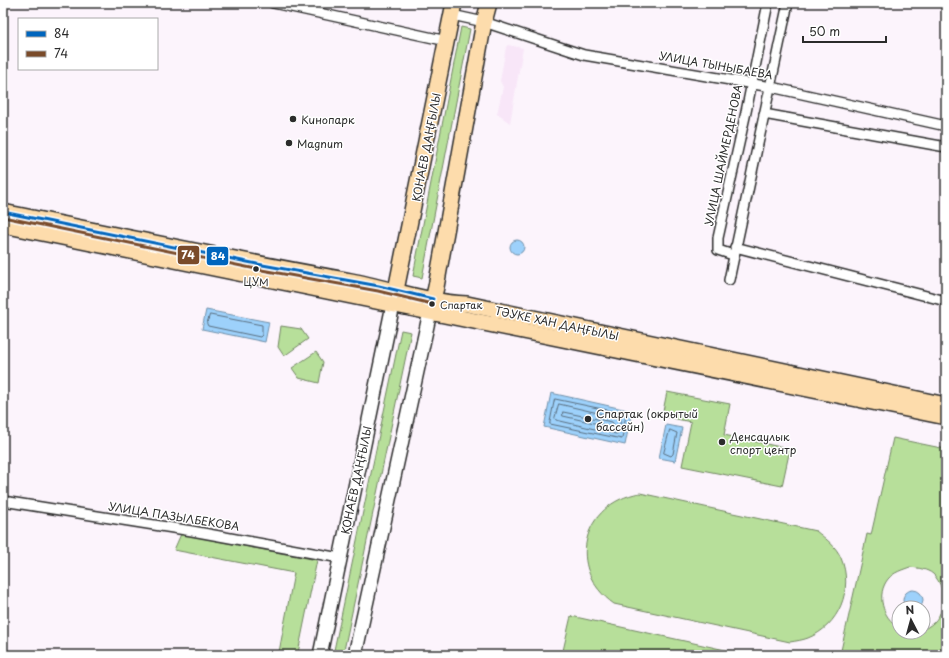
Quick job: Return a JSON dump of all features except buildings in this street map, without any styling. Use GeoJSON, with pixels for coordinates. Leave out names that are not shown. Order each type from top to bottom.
{"type":"FeatureCollection","features":[{"type":"Feature","properties":{"kind":"main road"},"geometry":{"type":"LineString","coordinates":[[355,655],[441,263],[471,92],[489,3]]}},
{"type":"Feature","properties":{"kind":"main road","name":"ҚОНАЕВ ДАҢҒЫЛЫ"},"geometry":{"type":"LineString","coordinates":[[320,655],[394,305],[453,9]]}},
{"type":"Feature","properties":{"kind":"main road","name":"ТӘУКЕ ХАН ДАҢҒЫЛЫ"},"geometry":{"type":"LineString","coordinates":[[3,212],[257,264],[397,290],[431,306],[946,418]]}},
{"type":"Feature","properties":{"kind":"main road","name":"ТӘУКЕ ХАН ДАҢҒЫЛЫ"},"geometry":{"type":"LineString","coordinates":[[3,226],[394,305],[431,306],[452,303],[466,304],[946,405]]}},
{"type":"Feature","properties":{"kind":"main road"},"geometry":{"type":"LineString","coordinates":[[441,263],[447,289],[453,298],[466,304]]}},
{"type":"Feature","properties":{"kind":"street"},"geometry":{"type":"LineString","coordinates":[[272,3],[447,41]]}},
{"type":"Feature","properties":{"kind":"street","name":"УЛИЦА ШАЙМЕРДЕНОВА"},"geometry":{"type":"LineString","coordinates":[[734,251],[718,250],[718,238],[768,3]]}},
{"type":"Feature","properties":{"kind":"street"},"geometry":{"type":"LineString","coordinates":[[729,280],[788,3]]}},
{"type":"Feature","properties":{"kind":"street","name":"УЛИЦА ТЫНЫБАЕВА"},"geometry":{"type":"LineString","coordinates":[[453,9],[484,22],[584,55],[751,83],[946,126]]}},
{"type":"Feature","properties":{"kind":"street"},"geometry":{"type":"LineString","coordinates":[[764,114],[946,148]]}},
{"type":"Feature","properties":{"kind":"street"},"geometry":{"type":"LineString","coordinates":[[734,251],[946,301]]}},
{"type":"Feature","properties":{"kind":"street","name":"УЛИЦА ПАЗЫЛБЕКОВА"},"geometry":{"type":"LineString","coordinates":[[3,501],[192,531],[340,558]]}},
{"type":"Feature","properties":{"kind":"shaded area"},"geometry":{"type":"Polygon","coordinates":[[[508,45],[523,48],[510,123],[497,114],[503,87],[500,81],[506,47],[508,45]]]}},
{"type":"Feature","properties":{"kind":"green space"},"geometry":{"type":"Polygon","coordinates":[[[461,27],[470,29],[422,278],[413,276],[461,27]]]}},
{"type":"Feature","properties":{"kind":"green space"},"geometry":{"type":"Polygon","coordinates":[[[281,326],[301,329],[308,339],[284,356],[278,347],[281,326]]]}},
{"type":"Feature","properties":{"kind":"green space"},"geometry":{"type":"Polygon","coordinates":[[[401,330],[411,332],[343,655],[333,655],[401,330]]]}},
{"type":"Feature","properties":{"kind":"green space"},"geometry":{"type":"Polygon","coordinates":[[[316,352],[323,362],[319,383],[299,378],[292,368],[316,352]]]}},
{"type":"Feature","properties":{"kind":"green space","name":"Денсаулык спорт центр"},"geometry":{"type":"Polygon","coordinates":[[[667,392],[730,404],[724,435],[790,449],[782,486],[682,466],[691,422],[662,416],[667,392]]]}},
{"type":"Feature","properties":{"kind":"green space"},"geometry":{"type":"Polygon","coordinates":[[[893,438],[946,449],[946,655],[840,655],[867,534],[871,535],[893,438]]]}},
{"type":"Feature","properties":{"kind":"green space"},"geometry":{"type":"Polygon","coordinates":[[[640,493],[816,531],[836,550],[841,558],[845,570],[846,582],[844,594],[841,605],[835,616],[828,625],[819,632],[806,639],[790,642],[614,604],[599,590],[589,573],[585,556],[587,539],[593,523],[605,510],[620,499],[640,493]]]}},
{"type":"Feature","properties":{"kind":"green space"},"geometry":{"type":"Polygon","coordinates":[[[181,534],[317,560],[298,653],[279,652],[294,573],[174,550],[181,534]]]}},
{"type":"Feature","properties":{"kind":"green space"},"geometry":{"type":"Polygon","coordinates":[[[571,616],[748,655],[562,655],[571,616]]]}},
{"type":"Feature","properties":{"kind":"water"},"geometry":{"type":"Polygon","coordinates":[[[514,240],[520,240],[524,244],[524,250],[520,254],[514,254],[510,250],[510,244],[514,240]]]}},
{"type":"Feature","properties":{"kind":"water"},"geometry":{"type":"Polygon","coordinates":[[[206,310],[269,322],[265,342],[202,329],[206,310]]]}},
{"type":"Feature","properties":{"kind":"water","name":"Спартак (окрытый бассейн)"},"geometry":{"type":"Polygon","coordinates":[[[551,393],[632,411],[625,445],[544,427],[551,393]]]}},
{"type":"Feature","properties":{"kind":"water"},"geometry":{"type":"Polygon","coordinates":[[[666,425],[682,428],[675,461],[659,458],[666,425]]]}},
{"type":"Feature","properties":{"kind":"water"},"geometry":{"type":"Polygon","coordinates":[[[913,590],[920,593],[923,600],[903,600],[906,593],[913,590]]]}},
{"type":"Feature","properties":{"kind":"transit line","name":"84"},"geometry":{"type":"LineString","coordinates":[[3,212],[257,264],[379,286],[433,299]]}},
{"type":"Feature","properties":{"kind":"transit line","name":"74"},"geometry":{"type":"LineString","coordinates":[[3,217],[256,269],[378,291],[432,304]]}},
{"type":"Feature","properties":{"kind":"place","name":"Кинопарк"},"geometry":{"type":"Point","coordinates":[293,119]}},
{"type":"Feature","properties":{"kind":"place","name":"Magnum"},"geometry":{"type":"Point","coordinates":[289,143]}},
{"type":"Feature","properties":{"kind":"place","name":"ЦУМ"},"geometry":{"type":"Point","coordinates":[256,269]}},
{"type":"Feature","properties":{"kind":"place","name":"Спартак"},"geometry":{"type":"Point","coordinates":[432,304]}},
{"type":"Feature","properties":{"kind":"place","name":"Спартак (окрытый бассейн)"},"geometry":{"type":"Point","coordinates":[588,419]}},
{"type":"Feature","properties":{"kind":"place","name":"Денсаулык спорт центр"},"geometry":{"type":"Point","coordinates":[722,442]}}]}
